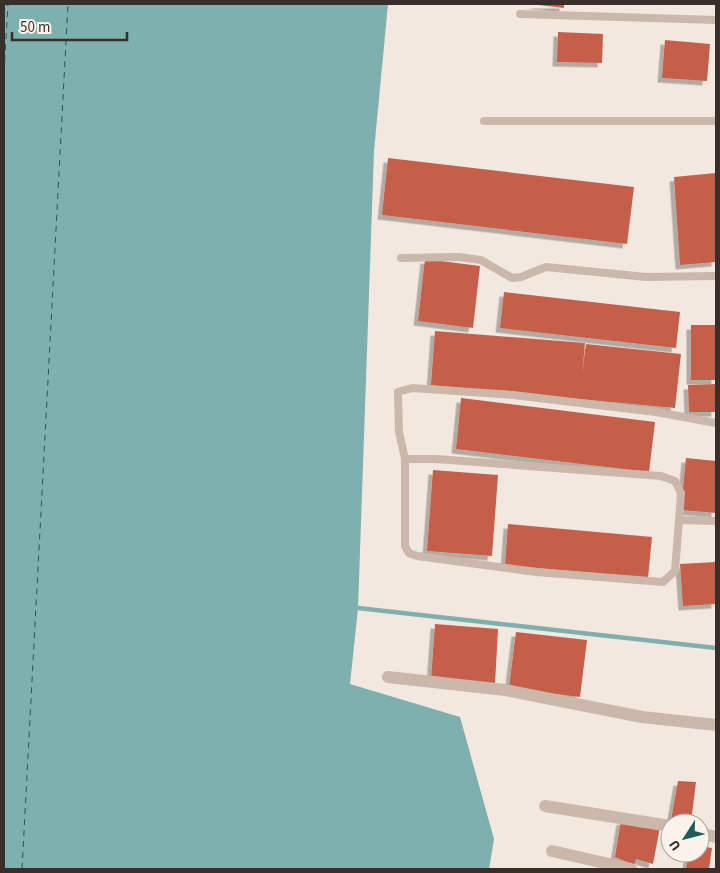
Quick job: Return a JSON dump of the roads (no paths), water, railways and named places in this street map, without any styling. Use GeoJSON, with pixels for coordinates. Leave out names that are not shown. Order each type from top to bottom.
{"type":"FeatureCollection","features":[{"type":"Feature","properties":{"kind":"street"},"geometry":{"type":"LineString","coordinates":[[388,677],[505,690],[642,717],[716,725]]}},
{"type":"Feature","properties":{"kind":"street"},"geometry":{"type":"LineString","coordinates":[[544,806],[621,816],[660,824]]}},
{"type":"Feature","properties":{"kind":"street"},"geometry":{"type":"LineString","coordinates":[[552,851],[631,869]]}},
{"type":"Feature","properties":{"kind":"lane"},"geometry":{"type":"LineString","coordinates":[[520,14],[716,20]]}},
{"type":"Feature","properties":{"kind":"lane"},"geometry":{"type":"LineString","coordinates":[[484,121],[716,121]]}},
{"type":"Feature","properties":{"kind":"lane"},"geometry":{"type":"LineString","coordinates":[[401,258],[460,257],[482,260],[512,278],[521,277],[546,266],[646,277],[716,276]]}},
{"type":"Feature","properties":{"kind":"lane"},"geometry":{"type":"LineString","coordinates":[[405,459],[436,459],[660,476],[675,481],[681,493],[675,571],[663,582],[536,572],[417,556],[409,553],[405,546],[405,459],[399,432],[396,395],[401,389],[412,388],[513,395],[656,412],[716,423]]}},
{"type":"Feature","properties":{"kind":"lane"},"geometry":{"type":"LineString","coordinates":[[679,520],[716,521]]}},
{"type":"Feature","properties":{"kind":"water"},"geometry":{"type":"Polygon","coordinates":[[[4,4],[388,4],[374,151],[358,608],[350,684],[460,717],[494,839],[489,869],[4,869],[4,4]]]}},
{"type":"Feature","properties":{"kind":"waterway"},"geometry":{"type":"LineString","coordinates":[[358,608],[716,648]]}}]}
